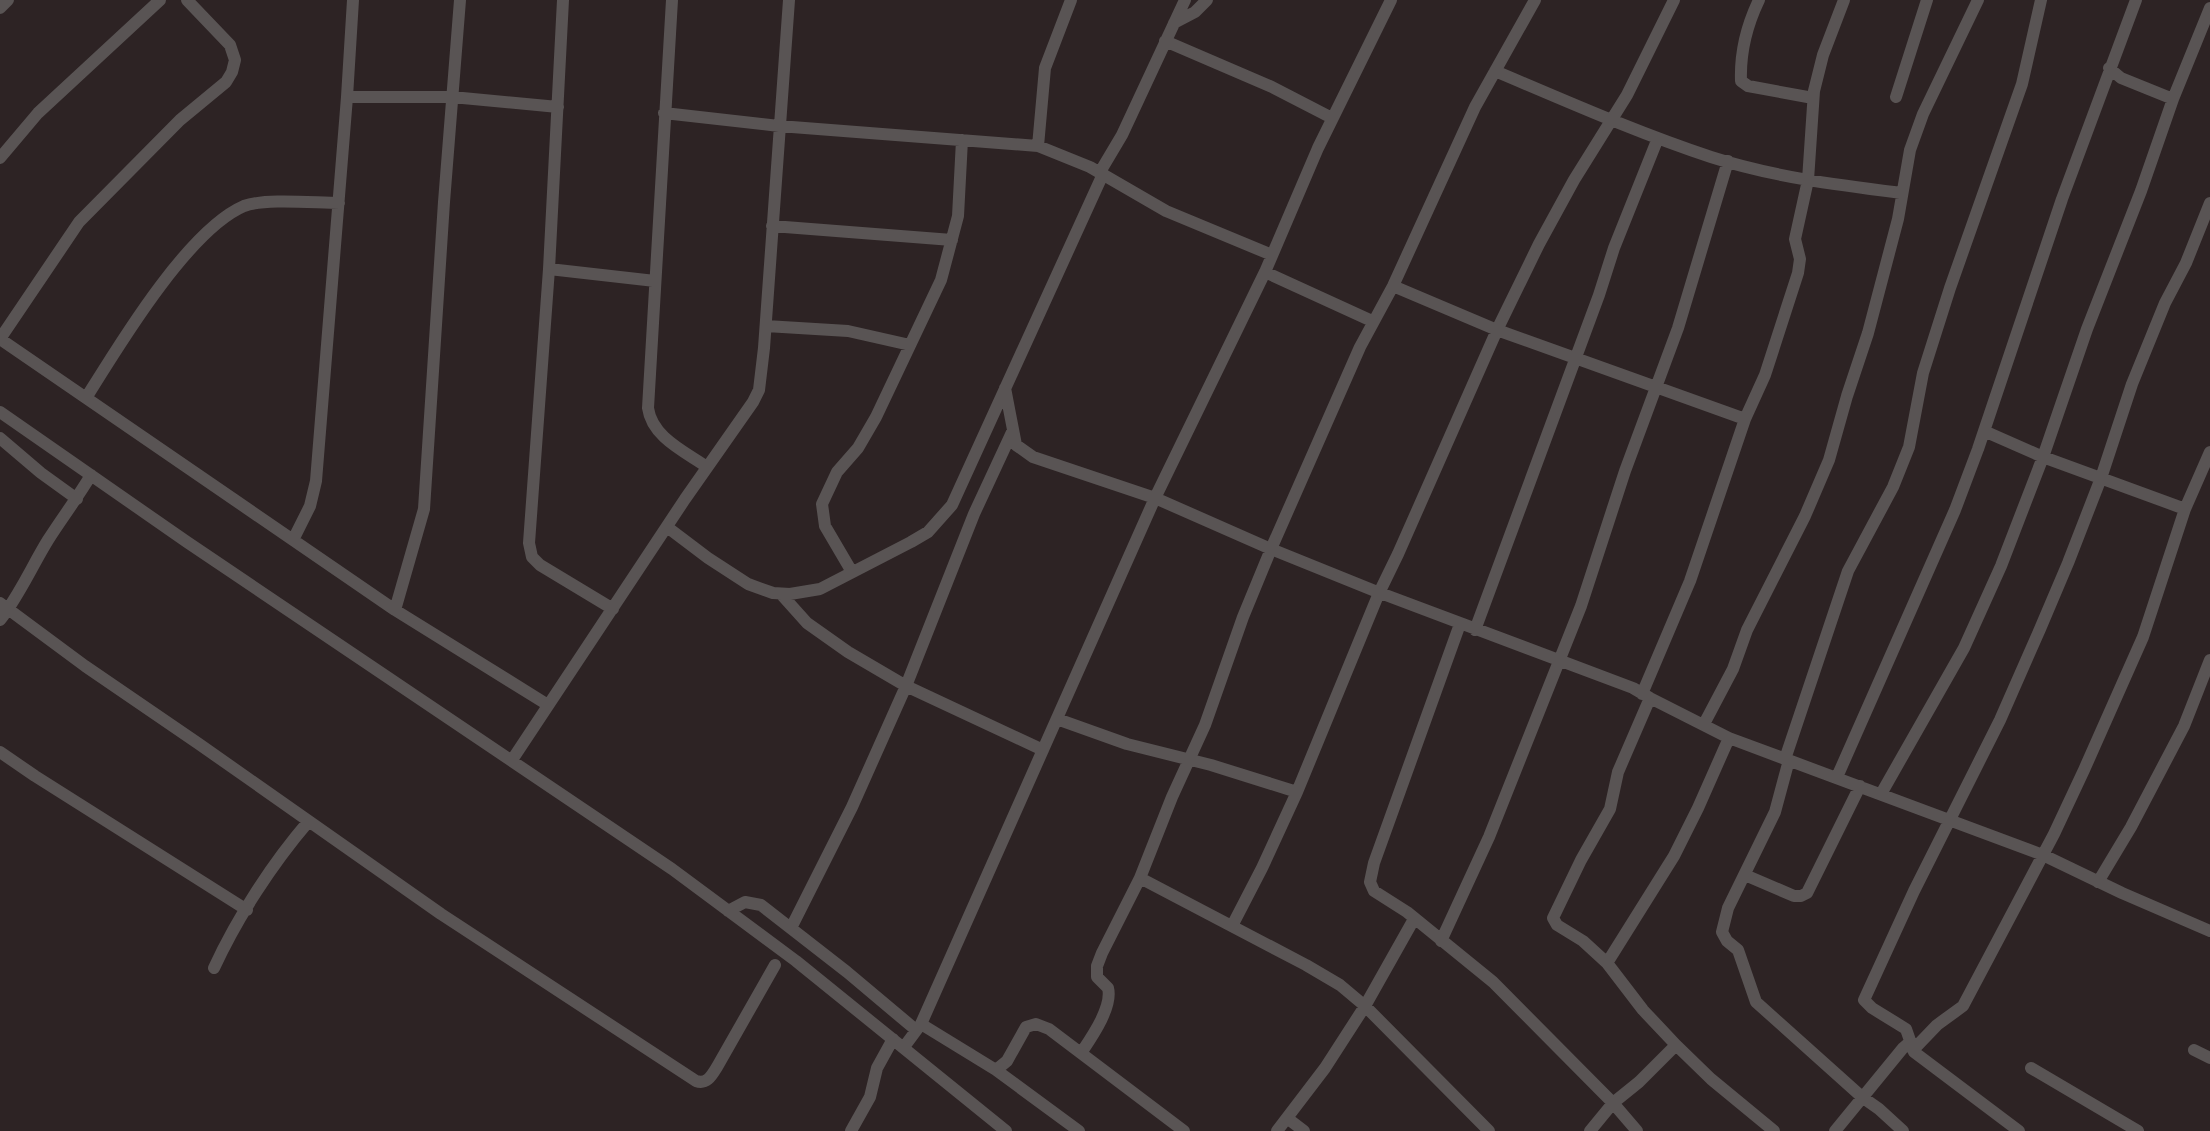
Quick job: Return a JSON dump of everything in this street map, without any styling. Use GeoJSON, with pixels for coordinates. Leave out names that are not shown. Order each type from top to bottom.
{"type":"FeatureCollection","features":[{"type":"Feature","properties":{"kind":"street"},"geometry":{"type":"LineString","coordinates":[[0,8],[8,0]]}},
{"type":"Feature","properties":{"kind":"street"},"geometry":{"type":"LineString","coordinates":[[0,158],[38,113],[160,0]]}},
{"type":"Feature","properties":{"kind":"street"},"geometry":{"type":"LineString","coordinates":[[187,0],[230,45],[235,60],[232,72],[226,82],[180,120],[79,222],[0,339],[395,610],[548,705]]}},
{"type":"Feature","properties":{"kind":"street"},"geometry":{"type":"LineString","coordinates":[[293,540],[310,506],[316,481],[339,203],[353,0]]}},
{"type":"Feature","properties":{"kind":"street"},"geometry":{"type":"LineString","coordinates":[[395,610],[424,509],[460,0]]}},
{"type":"Feature","properties":{"kind":"street"},"geometry":{"type":"LineString","coordinates":[[563,0],[549,268],[529,543],[530,552],[540,565],[613,609]]}},
{"type":"Feature","properties":{"kind":"street"},"geometry":{"type":"LineString","coordinates":[[672,0],[648,408],[651,422],[664,437],[706,467]]}},
{"type":"Feature","properties":{"kind":"street"},"geometry":{"type":"LineString","coordinates":[[512,760],[706,467],[738,425],[759,390],[766,326],[789,0]]}},
{"type":"Feature","properties":{"kind":"street"},"geometry":{"type":"LineString","coordinates":[[1038,146],[1045,68],[1070,0]]}},
{"type":"Feature","properties":{"kind":"street"},"geometry":{"type":"LineString","coordinates":[[666,527],[741,580],[763,590],[780,594],[820,589],[928,532],[941,519],[952,505],[1102,173],[1122,135],[1185,0]]}},
{"type":"Feature","properties":{"kind":"street"},"geometry":{"type":"LineString","coordinates":[[1174,23],[1190,15],[1208,0]]}},
{"type":"Feature","properties":{"kind":"street"},"geometry":{"type":"LineString","coordinates":[[904,1047],[919,1027],[1155,498],[1265,272],[1332,118],[1391,0]]}},
{"type":"Feature","properties":{"kind":"street"},"geometry":{"type":"LineString","coordinates":[[1080,1053],[1096,1029],[1109,998],[1108,988],[1097,977],[1097,966],[1112,930],[1140,878],[1172,797],[1206,724],[1240,625],[1271,549],[1372,321],[1393,286],[1475,107],[1535,0]]}},
{"type":"Feature","properties":{"kind":"street"},"geometry":{"type":"LineString","coordinates":[[1232,926],[1262,868],[1297,792],[1378,593],[1398,554],[1497,330],[1539,244],[1574,180],[1612,120],[1674,0]]}},
{"type":"Feature","properties":{"kind":"street"},"geometry":{"type":"LineString","coordinates":[[1759,0],[1746,36],[1742,81],[1748,86],[1813,98]]}},
{"type":"Feature","properties":{"kind":"street"},"geometry":{"type":"LineString","coordinates":[[1774,1131],[1711,1079],[1643,1010],[1607,963],[1583,941],[1557,925],[1553,918],[1580,860],[1610,809],[1618,772],[1690,581],[1745,420],[1765,375],[1798,273],[1800,260],[1795,239],[1808,180],[1813,98],[1823,55],[1844,0]]}},
{"type":"Feature","properties":{"kind":"street"},"geometry":{"type":"LineString","coordinates":[[1896,97],[1927,0]]}},
{"type":"Feature","properties":{"kind":"street"},"geometry":{"type":"LineString","coordinates":[[1704,724],[1733,669],[1747,630],[1805,516],[1829,460],[1847,396],[1868,334],[1898,219],[1910,150],[1924,114],[1978,0]]}},
{"type":"Feature","properties":{"kind":"street"},"geometry":{"type":"LineString","coordinates":[[1903,1131],[1771,1016],[1752,996],[1742,958],[1738,950],[1723,936],[1722,929],[1728,908],[1775,812],[1787,759],[1848,571],[1893,487],[1908,447],[1923,373],[1950,288],[2022,84],[2041,0]]}},
{"type":"Feature","properties":{"kind":"street"},"geometry":{"type":"LineString","coordinates":[[1837,778],[1955,510],[1984,431],[2062,199],[2109,68],[2136,0]]}},
{"type":"Feature","properties":{"kind":"street"},"geometry":{"type":"LineString","coordinates":[[1881,794],[1964,648],[2001,566],[2043,458],[2087,329],[2141,191],[2173,99],[2210,8]]}},
{"type":"Feature","properties":{"kind":"street"},"geometry":{"type":"LineString","coordinates":[[1165,41],[1272,87],[1332,118]]}},
{"type":"Feature","properties":{"kind":"street"},"geometry":{"type":"LineString","coordinates":[[2109,68],[2121,78],[2173,99]]}},
{"type":"Feature","properties":{"kind":"street"},"geometry":{"type":"LineString","coordinates":[[1495,71],[1658,138],[1728,161],[1808,180],[1902,193]]}},
{"type":"Feature","properties":{"kind":"street"},"geometry":{"type":"LineString","coordinates":[[347,97],[452,97],[558,107]]}},
{"type":"Feature","properties":{"kind":"street"},"geometry":{"type":"LineString","coordinates":[[664,113],[779,126],[1038,146],[1102,173],[1166,210],[1272,255]]}},
{"type":"Feature","properties":{"kind":"street"},"geometry":{"type":"LineString","coordinates":[[1475,630],[1614,248],[1658,138]]}},
{"type":"Feature","properties":{"kind":"street"},"geometry":{"type":"LineString","coordinates":[[852,572],[825,526],[822,504],[837,472],[858,448],[876,417],[941,280],[958,216],[962,140]]}},
{"type":"Feature","properties":{"kind":"street"},"geometry":{"type":"LineString","coordinates":[[1441,942],[1489,837],[1561,660],[1655,388],[1678,328],[1728,161]]}},
{"type":"Feature","properties":{"kind":"street"},"geometry":{"type":"LineString","coordinates":[[86,398],[118,346],[181,262],[210,230],[232,213],[254,203],[339,203]]}},
{"type":"Feature","properties":{"kind":"street"},"geometry":{"type":"LineString","coordinates":[[2019,1131],[1912,1046],[1906,1029],[1872,1008],[1864,1000],[1949,820],[2000,720],[2068,563],[2100,478],[2132,384],[2165,304],[2186,263],[2210,203]]}},
{"type":"Feature","properties":{"kind":"street"},"geometry":{"type":"LineString","coordinates":[[772,226],[952,240]]}},
{"type":"Feature","properties":{"kind":"street"},"geometry":{"type":"LineString","coordinates":[[549,268],[654,281]]}},
{"type":"Feature","properties":{"kind":"street"},"geometry":{"type":"LineString","coordinates":[[1265,272],[1372,321]]}},
{"type":"Feature","properties":{"kind":"street"},"geometry":{"type":"LineString","coordinates":[[1393,286],[1497,330],[1745,420]]}},
{"type":"Feature","properties":{"kind":"street"},"geometry":{"type":"LineString","coordinates":[[766,326],[848,330],[910,344]]}},
{"type":"Feature","properties":{"kind":"street"},"geometry":{"type":"LineString","coordinates":[[1005,388],[1016,445],[1033,458],[1155,498],[1378,593],[1633,688],[1729,738],[2044,854],[2098,882],[2210,932]]}},
{"type":"Feature","properties":{"kind":"street"},"geometry":{"type":"LineString","coordinates":[[0,412],[187,542],[672,870],[796,961],[1006,1131]]}},
{"type":"Feature","properties":{"kind":"street"},"geometry":{"type":"LineString","coordinates":[[792,928],[852,808],[906,686],[974,514],[1013,430]]}},
{"type":"Feature","properties":{"kind":"street"},"geometry":{"type":"LineString","coordinates":[[1984,431],[2043,458],[2185,509]]}},
{"type":"Feature","properties":{"kind":"street"},"geometry":{"type":"LineString","coordinates":[[0,438],[41,473],[77,499]]}},
{"type":"Feature","properties":{"kind":"street"},"geometry":{"type":"LineString","coordinates":[[1835,1131],[1903,1048],[1912,1046],[1963,1006],[2044,854],[2084,770],[2143,637],[2185,509],[2210,452]]}},
{"type":"Feature","properties":{"kind":"street"},"geometry":{"type":"LineString","coordinates":[[0,620],[4,606],[77,499],[91,475]]}},
{"type":"Feature","properties":{"kind":"street"},"geometry":{"type":"LineString","coordinates":[[780,594],[807,623],[848,652],[906,686],[1043,750]]}},
{"type":"Feature","properties":{"kind":"street"},"geometry":{"type":"LineString","coordinates":[[4,606],[85,666],[441,914],[699,1082],[707,1080],[718,1067],[775,966]]}},
{"type":"Feature","properties":{"kind":"street"},"geometry":{"type":"LineString","coordinates":[[1460,624],[1434,693],[1371,878],[1374,890],[1414,919],[1492,982],[1613,1103],[1637,1131]]}},
{"type":"Feature","properties":{"kind":"street"},"geometry":{"type":"LineString","coordinates":[[2098,882],[2131,827],[2184,726],[2210,660]]}},
{"type":"Feature","properties":{"kind":"street"},"geometry":{"type":"LineString","coordinates":[[1056,719],[1127,744],[1297,792]]}},
{"type":"Feature","properties":{"kind":"street"},"geometry":{"type":"LineString","coordinates":[[1607,963],[1674,856],[1729,738]]}},
{"type":"Feature","properties":{"kind":"street"},"geometry":{"type":"LineString","coordinates":[[0,752],[247,910]]}},
{"type":"Feature","properties":{"kind":"street"},"geometry":{"type":"LineString","coordinates":[[1745,875],[1794,896],[1801,896],[1807,893],[1860,786]]}},
{"type":"Feature","properties":{"kind":"street"},"geometry":{"type":"LineString","coordinates":[[214,968],[266,876],[287,846],[308,822]]}},
{"type":"Feature","properties":{"kind":"street"},"geometry":{"type":"LineString","coordinates":[[1140,878],[1329,978],[1365,1006],[1489,1131]]}},
{"type":"Feature","properties":{"kind":"street"},"geometry":{"type":"LineString","coordinates":[[728,911],[745,902],[755,902],[792,928],[919,1027],[996,1070],[1079,1131]]}},
{"type":"Feature","properties":{"kind":"street"},"geometry":{"type":"LineString","coordinates":[[1277,1131],[1326,1068],[1365,1006],[1414,919]]}},
{"type":"Feature","properties":{"kind":"street"},"geometry":{"type":"LineString","coordinates":[[996,1070],[1007,1061],[1022,1032],[1031,1025],[1036,1024],[1049,1029],[1184,1131]]}},
{"type":"Feature","properties":{"kind":"street"},"geometry":{"type":"LineString","coordinates":[[851,1131],[870,1097],[877,1068],[893,1039]]}},
{"type":"Feature","properties":{"kind":"street"},"geometry":{"type":"LineString","coordinates":[[1590,1131],[1613,1103],[1639,1082],[1676,1045]]}},
{"type":"Feature","properties":{"kind":"street"},"geometry":{"type":"LineString","coordinates":[[2194,1050],[2210,1058]]}},
{"type":"Feature","properties":{"kind":"street"},"geometry":{"type":"LineString","coordinates":[[2031,1068],[2138,1131]]}},
{"type":"Feature","properties":{"kind":"street"},"geometry":{"type":"LineString","coordinates":[[1287,1118],[1304,1131]]}}]}
